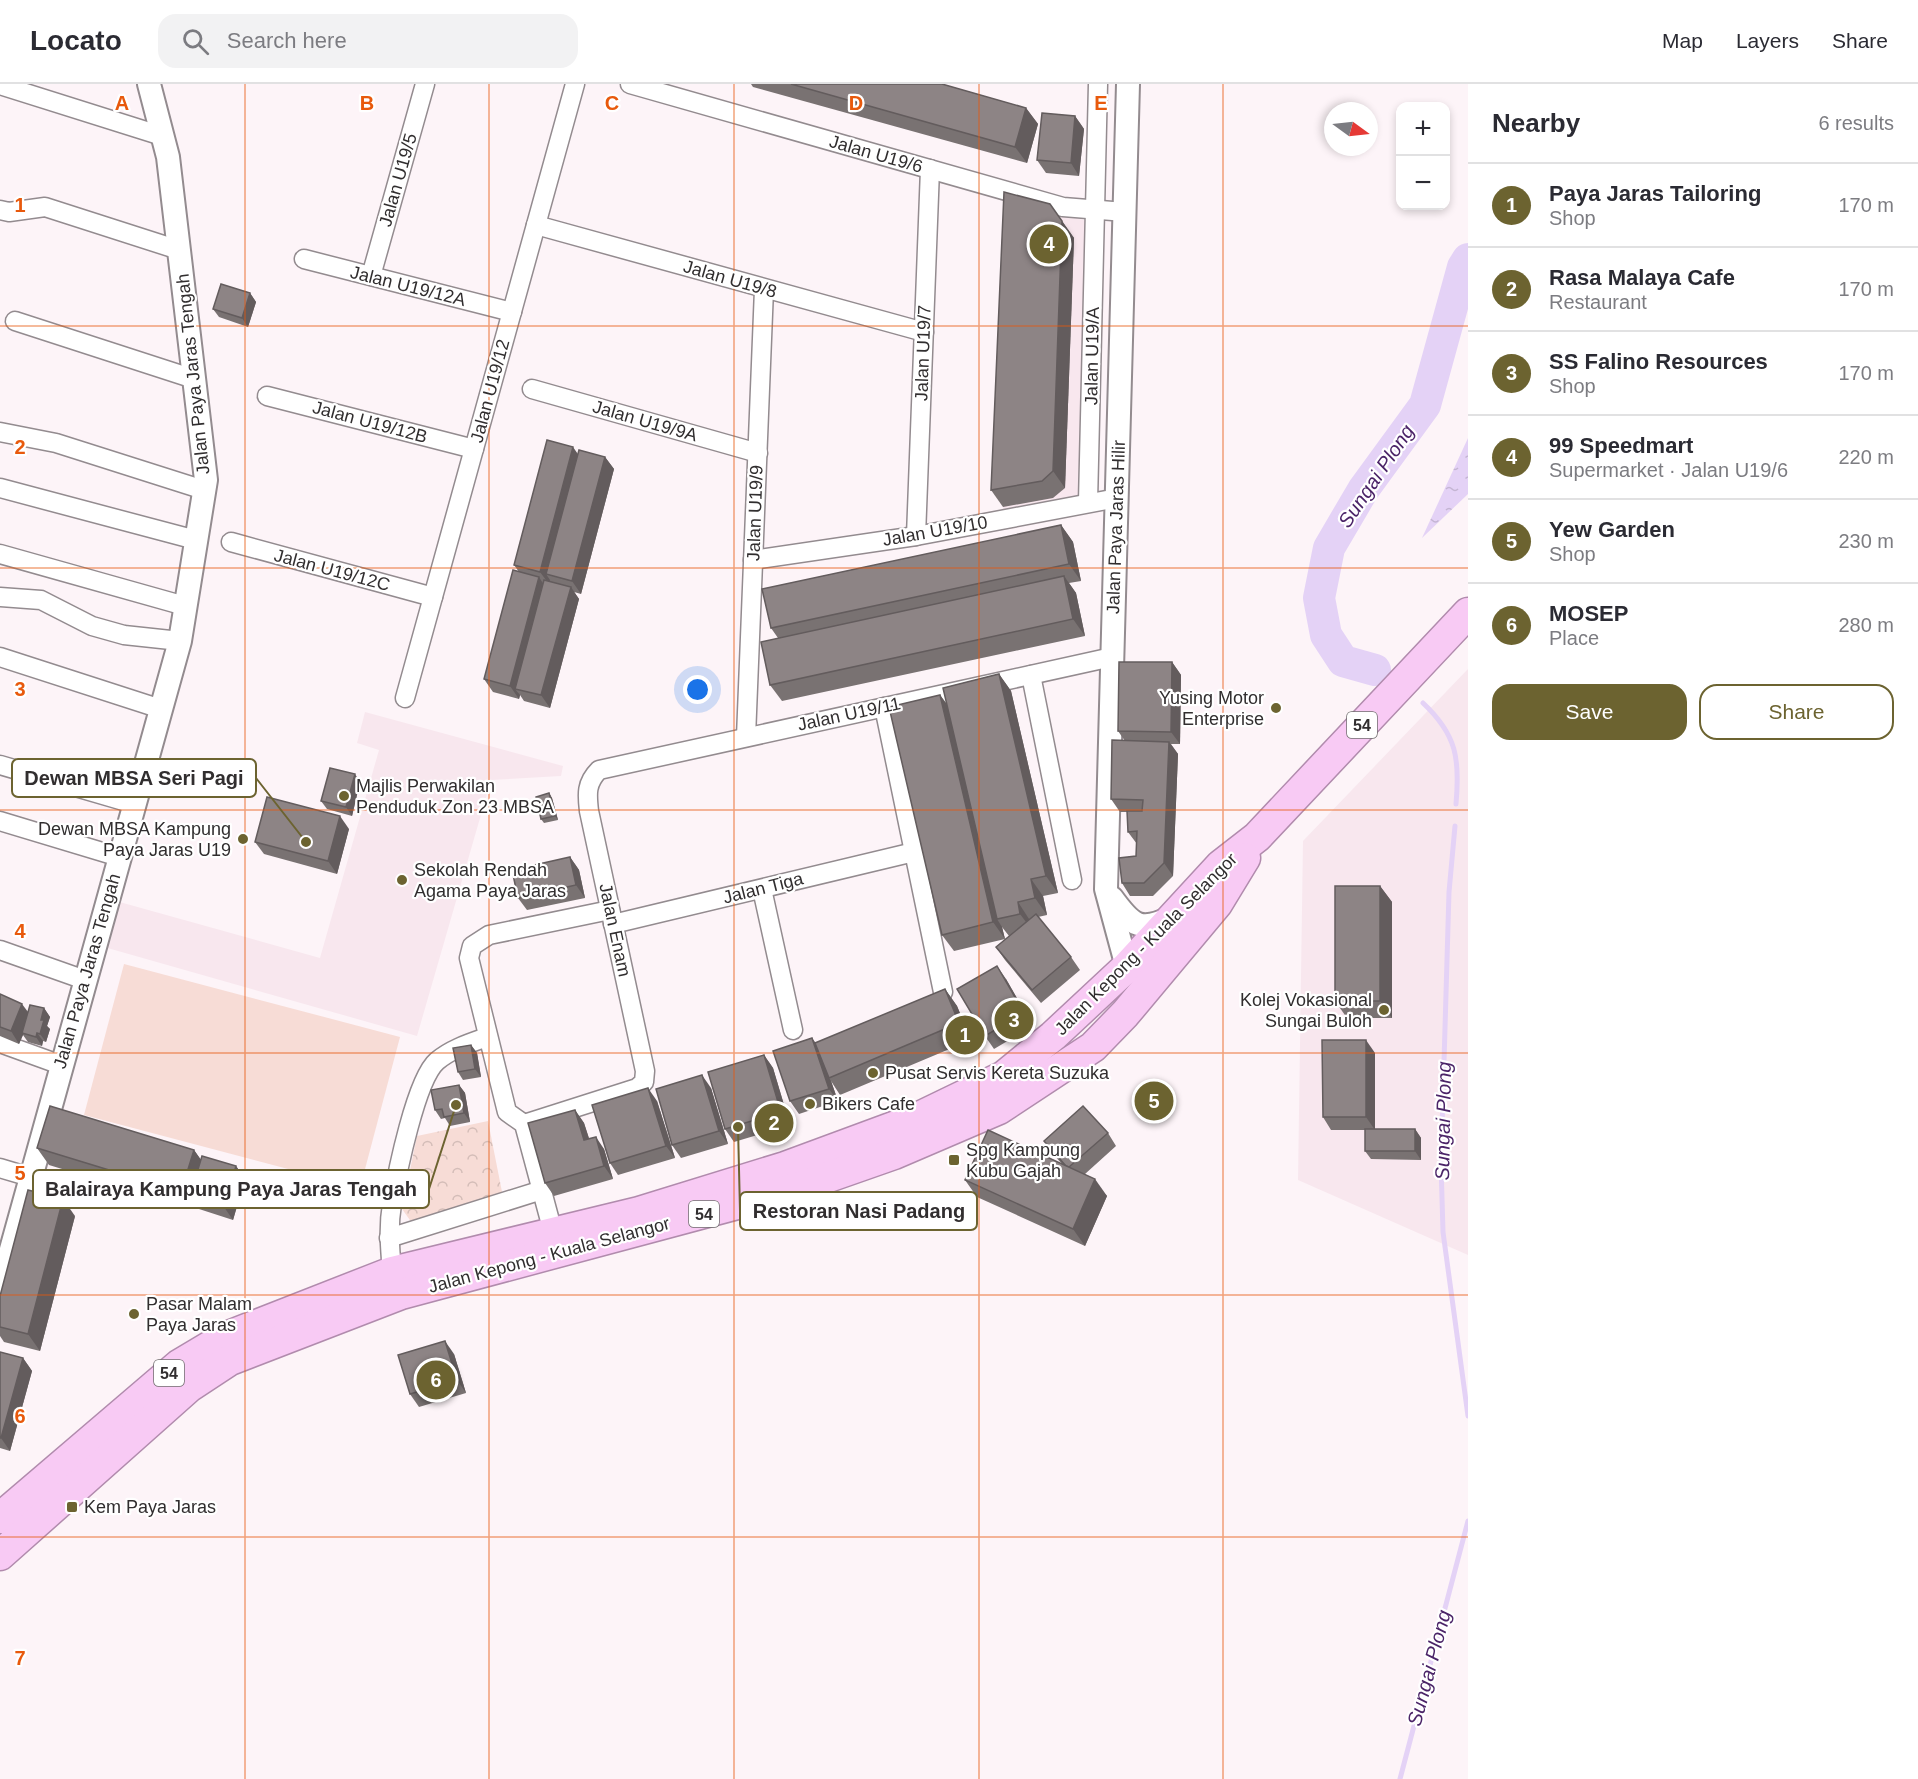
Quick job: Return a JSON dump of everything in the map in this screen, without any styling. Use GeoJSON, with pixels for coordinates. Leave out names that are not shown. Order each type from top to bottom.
{"type":"FeatureCollection","features":[{"type":"Feature","properties":{"kind":"highway","name":"Jalan Kepong - Kuala Selangor"},"geometry":{"type":"LineString","coordinates":[[0,1517],[179,1365],[226,1337],[392,1272],[639,1212],[785,1167],[915,1119],[1004,1076],[1024,1061],[1127,967],[1221,865],[1257,837],[1463,627]]}},
{"type":"Feature","properties":{"kind":"highway","name":"Jalan Kepong - Kuala Selangor"},"geometry":{"type":"LineString","coordinates":[[0,1555],[189,1387],[230,1360],[401,1294],[797,1188],[894,1154],[999,1109],[1093,1047],[1170,963],[1217,904],[1257,837]]}},
{"type":"Feature","properties":{"kind":"highway"},"geometry":{"type":"LineString","coordinates":[[999,1109],[1101,1022],[1123,995],[1127,967],[1144,968],[1161,959],[1204,913],[1217,904]]}},
{"type":"Feature","properties":{"kind":"street","name":"Jalan Paya Jaras Tengah"},"geometry":{"type":"LineString","coordinates":[[1,1282],[180,641],[206,480],[168,157],[149,84]]}},
{"type":"Feature","properties":{"kind":"street","name":"Jalan U19/5"},"geometry":{"type":"LineString","coordinates":[[371,276],[425,84]]}},
{"type":"Feature","properties":{"kind":"street","name":"Jalan U19/12"},"geometry":{"type":"LineString","coordinates":[[405,698],[575,84]]}},
{"type":"Feature","properties":{"kind":"street","name":"Jalan U19/6"},"geometry":{"type":"LineString","coordinates":[[630,84],[1063,207],[1125,212]]}},
{"type":"Feature","properties":{"kind":"street","name":"Jalan U19/A"},"geometry":{"type":"LineString","coordinates":[[1088,502],[1098,84]]}},
{"type":"Feature","properties":{"kind":"street","name":"Jalan Paya Jaras Hilir"},"geometry":{"type":"LineString","coordinates":[[1127,967],[1106,889],[1128,84]]}},
{"type":"Feature","properties":{"kind":"street"},"geometry":{"type":"LineString","coordinates":[[0,85],[162,136]]}},
{"type":"Feature","properties":{"kind":"street","name":"Jalan U19/7"},"geometry":{"type":"LineString","coordinates":[[916,536],[930,169]]}},
{"type":"Feature","properties":{"kind":"street"},"geometry":{"type":"LineString","coordinates":[[0,210],[9,212],[45,207],[179,250]]}},
{"type":"Feature","properties":{"kind":"street","name":"Jalan U19/8"},"geometry":{"type":"LineString","coordinates":[[536,225],[924,332]]}},
{"type":"Feature","properties":{"kind":"street","name":"Jalan U19/12A"},"geometry":{"type":"LineString","coordinates":[[304,259],[512,312]]}},
{"type":"Feature","properties":{"kind":"street","name":"Jalan U19/9"},"geometry":{"type":"LineString","coordinates":[[746,737],[764,289]]}},
{"type":"Feature","properties":{"kind":"street"},"geometry":{"type":"LineString","coordinates":[[15,321],[194,379]]}},
{"type":"Feature","properties":{"kind":"street","name":"Jalan U19/9A"},"geometry":{"type":"LineString","coordinates":[[532,389],[758,453]]}},
{"type":"Feature","properties":{"kind":"street","name":"Jalan U19/12B"},"geometry":{"type":"LineString","coordinates":[[267,396],[474,449]]}},
{"type":"Feature","properties":{"kind":"street"},"geometry":{"type":"LineString","coordinates":[[0,432],[56,443],[204,490]]}},
{"type":"Feature","properties":{"kind":"street"},"geometry":{"type":"LineString","coordinates":[[0,488],[196,540]]}},
{"type":"Feature","properties":{"kind":"street","name":"Jalan U19/10"},"geometry":{"type":"LineString","coordinates":[[753,560],[916,536],[1117,498]]}},
{"type":"Feature","properties":{"kind":"street","name":"Jalan U19/12C"},"geometry":{"type":"LineString","coordinates":[[231,542],[433,597]]}},
{"type":"Feature","properties":{"kind":"street"},"geometry":{"type":"LineString","coordinates":[[0,554],[185,606]]}},
{"type":"Feature","properties":{"kind":"street"},"geometry":{"type":"LineString","coordinates":[[0,597],[41,600],[92,626],[123,635],[180,641]]}},
{"type":"Feature","properties":{"kind":"street"},"geometry":{"type":"LineString","coordinates":[[0,657],[161,709]]}},
{"type":"Feature","properties":{"kind":"street","name":"Jalan U19/11"},"geometry":{"type":"LineString","coordinates":[[590,779],[598,770],[609,767],[1112,657]]}},
{"type":"Feature","properties":{"kind":"street"},"geometry":{"type":"LineString","coordinates":[[1031,675],[1071,880]]}},
{"type":"Feature","properties":{"kind":"street"},"geometry":{"type":"LineString","coordinates":[[884,707],[943,992]]}},
{"type":"Feature","properties":{"kind":"street"},"geometry":{"type":"LineString","coordinates":[[0,765],[134,804]]}},
{"type":"Feature","properties":{"kind":"street","name":"Jalan Enam"},"geometry":{"type":"LineString","coordinates":[[524,1124],[637,1088],[644,1082],[645,1071],[589,811],[587,793],[590,779]]}},
{"type":"Feature","properties":{"kind":"street"},"geometry":{"type":"LineString","coordinates":[[0,821],[119,857]]}},
{"type":"Feature","properties":{"kind":"street","name":"Jalan Tiga"},"geometry":{"type":"LineString","coordinates":[[487,1036],[469,958],[472,946],[489,935],[612,917],[762,889],[914,852]]}},
{"type":"Feature","properties":{"kind":"street"},"geometry":{"type":"LineString","coordinates":[[762,889],[793,1029]]}},
{"type":"Feature","properties":{"kind":"street"},"geometry":{"type":"LineString","coordinates":[[1106,889],[1124,915],[1135,923],[1151,927],[1176,915]]}},
{"type":"Feature","properties":{"kind":"street"},"geometry":{"type":"LineString","coordinates":[[0,950],[85,980]]}},
{"type":"Feature","properties":{"kind":"street"},"geometry":{"type":"LineString","coordinates":[[392,1272],[389,1238],[392,1204],[420,1087],[437,1061],[460,1046],[487,1036],[507,1113],[524,1124],[553,1232]]}},
{"type":"Feature","properties":{"kind":"street"},"geometry":{"type":"LineString","coordinates":[[0,1043],[61,1065]]}},
{"type":"Feature","properties":{"kind":"street"},"geometry":{"type":"LineString","coordinates":[[0,1168],[30,1177]]}},
{"type":"Feature","properties":{"kind":"street"},"geometry":{"type":"LineString","coordinates":[[389,1238],[542,1190]]}},
{"type":"Feature","properties":{"kind":"shaded area"},"geometry":{"type":"Polygon","coordinates":[[[1012,199],[1090,222],[1082,497],[1003,513],[1012,199]]]}},
{"type":"Feature","properties":{"kind":"shaded area","name":"Kolej Vokasional Sungai Buloh"},"geometry":{"type":"Polygon","coordinates":[[[1468,669],[1468,1255],[1298,1180],[1303,841],[1468,669]]]}},
{"type":"Feature","properties":{"kind":"shaded area","name":"Sekolah Rendah Agama Paya Jaras"},"geometry":{"type":"Polygon","coordinates":[[[365,712],[563,766],[561,776],[491,780],[417,1036],[104,947],[116,901],[320,958],[379,750],[357,743],[365,712]]]}},
{"type":"Feature","properties":{"kind":"green space"},"geometry":{"type":"Polygon","coordinates":[[[124,964],[400,1037],[360,1188],[84,1115],[124,964]]]}},
{"type":"Feature","properties":{"kind":"green space"},"geometry":{"type":"Polygon","coordinates":[[[488,1121],[503,1197],[412,1223],[402,1209],[417,1136],[488,1121]]]}},
{"type":"Feature","properties":{"kind":"water"},"geometry":{"type":"Polygon","coordinates":[[[1468,438],[1468,494],[1422,538],[1468,438]]]}},
{"type":"Feature","properties":{"kind":"building"},"geometry":{"type":"Polygon","coordinates":[[[791,84],[942,84],[1026,108],[1015,147],[791,84]]]}},
{"type":"Feature","properties":{"kind":"building"},"geometry":{"type":"Polygon","coordinates":[[[1042,113],[1075,116],[1071,163],[1037,160],[1042,113]]]}},
{"type":"Feature","properties":{"kind":"building"},"geometry":{"type":"Polygon","coordinates":[[[1004,192],[1050,204],[1062,221],[1053,471],[1042,481],[991,490],[1004,192]]]}},
{"type":"Feature","properties":{"kind":"building"},"geometry":{"type":"Polygon","coordinates":[[[221,284],[250,293],[242,318],[213,309],[221,284]]]}},
{"type":"Feature","properties":{"kind":"building"},"geometry":{"type":"Polygon","coordinates":[[[547,440],[573,447],[540,572],[514,565],[547,440]]]}},
{"type":"Feature","properties":{"kind":"building"},"geometry":{"type":"Polygon","coordinates":[[[579,450],[605,457],[572,581],[546,574],[579,450]]]}},
{"type":"Feature","properties":{"kind":"building"},"geometry":{"type":"Polygon","coordinates":[[[1061,525],[1069,564],[771,628],[762,589],[1061,525]]]}},
{"type":"Feature","properties":{"kind":"building"},"geometry":{"type":"Polygon","coordinates":[[[513,570],[539,577],[510,686],[484,679],[513,570]]]}},
{"type":"Feature","properties":{"kind":"building"},"geometry":{"type":"Polygon","coordinates":[[[1064,576],[1073,619],[770,685],[761,642],[1064,576]]]}},
{"type":"Feature","properties":{"kind":"building"},"geometry":{"type":"Polygon","coordinates":[[[544,580],[571,587],[541,695],[515,689],[544,580]]]}},
{"type":"Feature","properties":{"kind":"building"},"geometry":{"type":"Polygon","coordinates":[[[1119,662],[1172,662],[1171,732],[1118,731],[1119,662]]]}},
{"type":"Feature","properties":{"kind":"building"},"geometry":{"type":"Polygon","coordinates":[[[999,674],[1046,876],[1031,879],[1035,898],[1018,902],[1020,914],[997,919],[943,688],[999,674]]]}},
{"type":"Feature","properties":{"kind":"building"},"geometry":{"type":"Polygon","coordinates":[[[940,695],[993,922],[942,935],[889,707],[940,695]]]}},
{"type":"Feature","properties":{"kind":"building"},"geometry":{"type":"Polygon","coordinates":[[[1112,740],[1169,742],[1164,863],[1144,883],[1122,883],[1119,858],[1136,856],[1137,831],[1128,832],[1127,811],[1142,811],[1143,800],[1111,799],[1112,740]]]}},
{"type":"Feature","properties":{"kind":"building"},"geometry":{"type":"Polygon","coordinates":[[[330,768],[355,774],[346,807],[321,801],[330,768]]]}},
{"type":"Feature","properties":{"kind":"building"},"geometry":{"type":"Polygon","coordinates":[[[549,793],[555,816],[541,819],[536,797],[549,793]]]}},
{"type":"Feature","properties":{"kind":"building"},"geometry":{"type":"Polygon","coordinates":[[[267,797],[340,816],[328,861],[255,842],[267,797]]]}},
{"type":"Feature","properties":{"kind":"building"},"geometry":{"type":"Polygon","coordinates":[[[570,857],[576,885],[518,898],[512,870],[570,857]]]}},
{"type":"Feature","properties":{"kind":"building"},"geometry":{"type":"Polygon","coordinates":[[[1335,886],[1380,886],[1380,1001],[1335,1001],[1335,886]]]}},
{"type":"Feature","properties":{"kind":"building"},"geometry":{"type":"Polygon","coordinates":[[[1036,914],[1071,957],[1032,990],[996,947],[1036,914]]]}},
{"type":"Feature","properties":{"kind":"building"},"geometry":{"type":"Polygon","coordinates":[[[997,966],[1024,1013],[985,1036],[957,989],[997,966]]]}},
{"type":"Feature","properties":{"kind":"building"},"geometry":{"type":"Polygon","coordinates":[[[945,989],[959,1023],[829,1078],[815,1043],[945,989]]]}},
{"type":"Feature","properties":{"kind":"building"},"geometry":{"type":"Polygon","coordinates":[[[0,994],[22,1004],[11,1031],[0,1027],[0,994]]]}},
{"type":"Feature","properties":{"kind":"building"},"geometry":{"type":"Polygon","coordinates":[[[30,1005],[44,1008],[41,1020],[44,1020],[40,1034],[37,1033],[36,1037],[22,1033],[30,1005]]]}},
{"type":"Feature","properties":{"kind":"building"},"geometry":{"type":"Polygon","coordinates":[[[812,1038],[829,1089],[790,1101],[773,1051],[812,1038]]]}},
{"type":"Feature","properties":{"kind":"building"},"geometry":{"type":"Polygon","coordinates":[[[1322,1040],[1366,1040],[1366,1117],[1323,1117],[1322,1040]]]}},
{"type":"Feature","properties":{"kind":"building"},"geometry":{"type":"Polygon","coordinates":[[[471,1045],[475,1069],[458,1072],[453,1048],[471,1045]]]}},
{"type":"Feature","properties":{"kind":"building"},"geometry":{"type":"Polygon","coordinates":[[[764,1055],[781,1112],[725,1129],[708,1072],[764,1055]]]}},
{"type":"Feature","properties":{"kind":"building"},"geometry":{"type":"Polygon","coordinates":[[[702,1075],[719,1131],[672,1145],[656,1089],[702,1075]]]}},
{"type":"Feature","properties":{"kind":"building"},"geometry":{"type":"Polygon","coordinates":[[[459,1085],[464,1113],[444,1117],[442,1109],[435,1110],[431,1090],[459,1085]]]}},
{"type":"Feature","properties":{"kind":"building"},"geometry":{"type":"Polygon","coordinates":[[[648,1088],[666,1146],[610,1163],[592,1105],[648,1088]]]}},
{"type":"Feature","properties":{"kind":"building"},"geometry":{"type":"Polygon","coordinates":[[[50,1106],[194,1150],[181,1192],[37,1148],[50,1106]]]}},
{"type":"Feature","properties":{"kind":"building"},"geometry":{"type":"Polygon","coordinates":[[[1083,1106],[1108,1133],[1069,1167],[1044,1141],[1083,1106]]]}},
{"type":"Feature","properties":{"kind":"building"},"geometry":{"type":"Polygon","coordinates":[[[575,1110],[584,1140],[596,1137],[604,1166],[545,1183],[528,1123],[575,1110]]]}},
{"type":"Feature","properties":{"kind":"building"},"geometry":{"type":"Polygon","coordinates":[[[1365,1129],[1415,1129],[1415,1151],[1365,1151],[1365,1129]]]}},
{"type":"Feature","properties":{"kind":"building"},"geometry":{"type":"Polygon","coordinates":[[[988,1130],[1095,1179],[1073,1229],[965,1180],[988,1130]]]}},
{"type":"Feature","properties":{"kind":"building"},"geometry":{"type":"Polygon","coordinates":[[[202,1156],[236,1166],[224,1207],[190,1196],[202,1156]]]}},
{"type":"Feature","properties":{"kind":"building"},"geometry":{"type":"Polygon","coordinates":[[[28,1190],[63,1199],[28,1334],[0,1327],[0,1296],[28,1190]]]}},
{"type":"Feature","properties":{"kind":"building"},"geometry":{"type":"Polygon","coordinates":[[[445,1341],[457,1380],[410,1394],[398,1355],[445,1341]]]}},
{"type":"Feature","properties":{"kind":"building"},"geometry":{"type":"Polygon","coordinates":[[[0,1352],[23,1358],[1,1438],[0,1438],[0,1352]]]}},
{"type":"Feature","properties":{"kind":"waterway","name":"Sungai Plong"},"geometry":{"type":"LineString","coordinates":[[1375,670],[1343,661],[1326,635],[1319,598],[1329,548],[1363,490],[1425,405],[1463,267],[1468,259]]}},
{"type":"Feature","properties":{"kind":"waterway","name":"Sungai Plong"},"geometry":{"type":"LineString","coordinates":[[1423,703],[1443,726],[1454,749],[1457,774],[1456,804]]}},
{"type":"Feature","properties":{"kind":"waterway","name":"Sungai Plong"},"geometry":{"type":"LineString","coordinates":[[1455,826],[1449,892],[1441,1164],[1443,1232],[1468,1416]]}},
{"type":"Feature","properties":{"kind":"waterway","name":"Sungai Plong"},"geometry":{"type":"LineString","coordinates":[[1400,1779],[1468,1521]]}},
{"type":"Feature","properties":{"kind":"place","name":"99 Speedmart"},"geometry":{"type":"Point","coordinates":[1049,244]}},
{"type":"Feature","properties":{"kind":"place","name":"Yusing Motor Enterprise"},"geometry":{"type":"Point","coordinates":[1276,708]}},
{"type":"Feature","properties":{"kind":"place","name":"Majlis Perwakilan Penduduk Zon 23 MBSA"},"geometry":{"type":"Point","coordinates":[344,796]}},
{"type":"Feature","properties":{"kind":"place","name":"Dewan MBSA Kampung Paya Jaras U19"},"geometry":{"type":"Point","coordinates":[243,839]}},
{"type":"Feature","properties":{"kind":"place","name":"Dewan MBSA Seri Pagi"},"geometry":{"type":"Point","coordinates":[306,842]}},
{"type":"Feature","properties":{"kind":"place","name":"Sekolah Rendah Agama Paya Jaras"},"geometry":{"type":"Point","coordinates":[402,880]}},
{"type":"Feature","properties":{"kind":"place","name":"Kolej Vokasional Sungai Buloh"},"geometry":{"type":"Point","coordinates":[1384,1010]}},
{"type":"Feature","properties":{"kind":"place","name":"SS Falino Resources"},"geometry":{"type":"Point","coordinates":[1014,1020]}},
{"type":"Feature","properties":{"kind":"place","name":"Paya Jaras Tailoring"},"geometry":{"type":"Point","coordinates":[965,1035]}},
{"type":"Feature","properties":{"kind":"place","name":"Pusat Servis Kereta Suzuka"},"geometry":{"type":"Point","coordinates":[873,1073]}},
{"type":"Feature","properties":{"kind":"place","name":"Yew Garden"},"geometry":{"type":"Point","coordinates":[1154,1101]}},
{"type":"Feature","properties":{"kind":"place","name":"Bikers Cafe"},"geometry":{"type":"Point","coordinates":[810,1104]}},
{"type":"Feature","properties":{"kind":"place","name":"Balairaya Kampung Paya Jaras Tengah"},"geometry":{"type":"Point","coordinates":[456,1105]}},
{"type":"Feature","properties":{"kind":"place","name":"Rasa Malaya Cafe"},"geometry":{"type":"Point","coordinates":[774,1123]}},
{"type":"Feature","properties":{"kind":"place","name":"Restoran Nasi Padang"},"geometry":{"type":"Point","coordinates":[738,1127]}},
{"type":"Feature","properties":{"kind":"place","name":"Spg Kampung Kubu Gajah"},"geometry":{"type":"Point","coordinates":[954,1160]}},
{"type":"Feature","properties":{"kind":"place","name":"Pasar Malam Paya Jaras"},"geometry":{"type":"Point","coordinates":[134,1314]}},
{"type":"Feature","properties":{"kind":"place","name":"MOSEP"},"geometry":{"type":"Point","coordinates":[436,1380]}},
{"type":"Feature","properties":{"kind":"place","name":"Kem Paya Jaras"},"geometry":{"type":"Point","coordinates":[72,1507]}}]}
